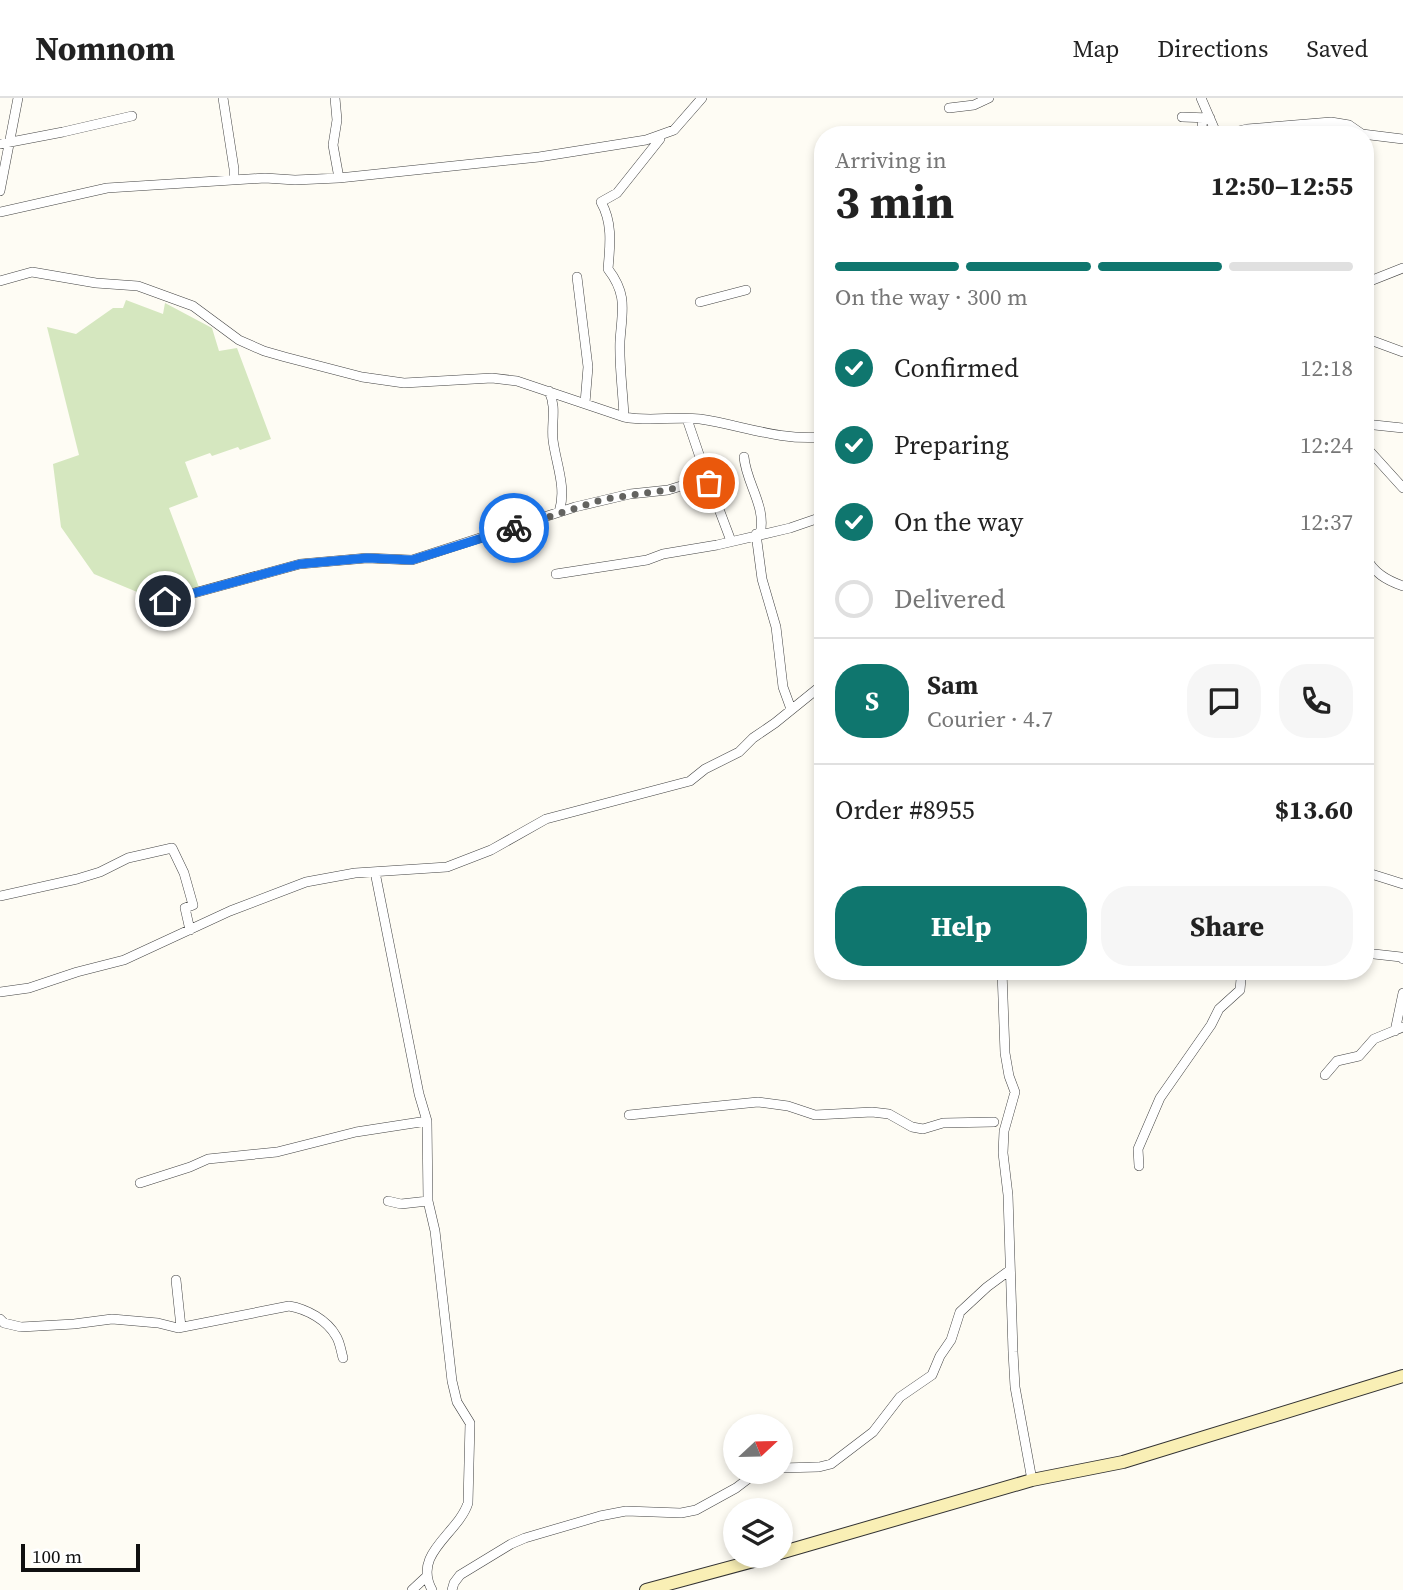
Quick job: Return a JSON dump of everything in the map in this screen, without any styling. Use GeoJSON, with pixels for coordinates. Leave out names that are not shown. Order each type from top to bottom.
{"type":"FeatureCollection","features":[{"type":"Feature","properties":{"kind":"street"},"geometry":{"type":"LineString","coordinates":[[0,191],[5,143],[18,98]]}},
{"type":"Feature","properties":{"kind":"street"},"geometry":{"type":"LineString","coordinates":[[223,98],[234,180]]}},
{"type":"Feature","properties":{"kind":"street"},"geometry":{"type":"LineString","coordinates":[[335,98],[337,120],[333,145],[339,178]]}},
{"type":"Feature","properties":{"kind":"street"},"geometry":{"type":"LineString","coordinates":[[624,417],[620,341],[624,315],[618,283],[608,269],[608,214],[601,202],[617,193],[653,145],[675,129],[702,98]]}},
{"type":"Feature","properties":{"kind":"street"},"geometry":{"type":"LineString","coordinates":[[949,108],[974,105],[989,98]]}},
{"type":"Feature","properties":{"kind":"street"},"geometry":{"type":"LineString","coordinates":[[1201,98],[1212,126]]}},
{"type":"Feature","properties":{"kind":"street"},"geometry":{"type":"LineString","coordinates":[[5,143],[132,116]]}},
{"type":"Feature","properties":{"kind":"street"},"geometry":{"type":"LineString","coordinates":[[1182,117],[1207,118]]}},
{"type":"Feature","properties":{"kind":"street"},"geometry":{"type":"LineString","coordinates":[[1204,126],[1207,118]]}},
{"type":"Feature","properties":{"kind":"street"},"geometry":{"type":"LineString","coordinates":[[1283,126],[1331,122],[1350,126]]}},
{"type":"Feature","properties":{"kind":"street"},"geometry":{"type":"LineString","coordinates":[[0,212],[107,188],[234,180],[339,178],[540,157],[665,135]]}},
{"type":"Feature","properties":{"kind":"street"},"geometry":{"type":"LineString","coordinates":[[1374,135],[1403,139]]}},
{"type":"Feature","properties":{"kind":"street"},"geometry":{"type":"LineString","coordinates":[[1374,279],[1403,268]]}},
{"type":"Feature","properties":{"kind":"street"},"geometry":{"type":"LineString","coordinates":[[0,281],[32,272],[146,288],[193,306],[239,340],[264,351],[362,377],[417,384],[501,379],[517,381],[637,420],[687,419],[796,439],[814,438]]}},
{"type":"Feature","properties":{"kind":"street"},"geometry":{"type":"LineString","coordinates":[[577,277],[588,367],[585,403]]}},
{"type":"Feature","properties":{"kind":"street"},"geometry":{"type":"LineString","coordinates":[[700,302],[746,290]]}},
{"type":"Feature","properties":{"kind":"street"},"geometry":{"type":"LineString","coordinates":[[1374,341],[1403,352]]}},
{"type":"Feature","properties":{"kind":"street"},"geometry":{"type":"LineString","coordinates":[[549,391],[555,409],[553,440],[563,496],[559,512]]}},
{"type":"Feature","properties":{"kind":"street"},"geometry":{"type":"LineString","coordinates":[[687,419],[732,541]]}},
{"type":"Feature","properties":{"kind":"street"},"geometry":{"type":"LineString","coordinates":[[1374,425],[1403,428]]}},
{"type":"Feature","properties":{"kind":"street"},"geometry":{"type":"LineString","coordinates":[[1374,456],[1403,488]]}},
{"type":"Feature","properties":{"kind":"street"},"geometry":{"type":"LineString","coordinates":[[744,457],[745,468],[758,502],[762,524],[758,534],[762,579],[776,627],[783,687],[791,709]]}},
{"type":"Feature","properties":{"kind":"street"},"geometry":{"type":"LineString","coordinates":[[165,601],[300,564],[367,558],[412,560],[604,499],[668,490],[707,478]]}},
{"type":"Feature","properties":{"kind":"street"},"geometry":{"type":"LineString","coordinates":[[556,574],[636,562],[790,528],[814,520]]}},
{"type":"Feature","properties":{"kind":"street"},"geometry":{"type":"LineString","coordinates":[[1374,569],[1388,581],[1403,586]]}},
{"type":"Feature","properties":{"kind":"street"},"geometry":{"type":"LineString","coordinates":[[0,992],[29,988],[124,960],[230,911],[306,882],[331,876],[447,867],[491,850],[545,819],[690,781],[705,769],[739,752],[814,691]]}},
{"type":"Feature","properties":{"kind":"street"},"geometry":{"type":"LineString","coordinates":[[0,896],[77,879],[100,872],[128,858],[172,848],[184,873],[193,905],[185,908],[190,930]]}},
{"type":"Feature","properties":{"kind":"street"},"geometry":{"type":"LineString","coordinates":[[375,872],[419,1094],[427,1121],[428,1201],[435,1231],[452,1381],[457,1402],[470,1426],[468,1503],[464,1514],[441,1540],[429,1559],[426,1577],[432,1590]]}},
{"type":"Feature","properties":{"kind":"street"},"geometry":{"type":"LineString","coordinates":[[1374,875],[1403,884]]}},
{"type":"Feature","properties":{"kind":"street"},"geometry":{"type":"LineString","coordinates":[[1374,954],[1403,959]]}},
{"type":"Feature","properties":{"kind":"street"},"geometry":{"type":"LineString","coordinates":[[1002,980],[1005,1053],[1009,1076],[1016,1092],[1004,1139],[1016,1387],[1032,1480]]}},
{"type":"Feature","properties":{"kind":"street"},"geometry":{"type":"LineString","coordinates":[[1139,1166],[1138,1149],[1160,1098],[1211,1025],[1219,1009],[1240,990],[1241,980]]}},
{"type":"Feature","properties":{"kind":"street"},"geometry":{"type":"LineString","coordinates":[[1325,1075],[1337,1061],[1359,1056],[1374,1039],[1399,1029],[1403,993]]}},
{"type":"Feature","properties":{"kind":"street"},"geometry":{"type":"LineString","coordinates":[[629,1115],[758,1102],[788,1106],[815,1115],[872,1112],[889,1114],[912,1127],[923,1129],[943,1123],[994,1122]]}},
{"type":"Feature","properties":{"kind":"street"},"geometry":{"type":"LineString","coordinates":[[139,1183],[208,1159],[276,1152],[356,1132],[427,1121]]}},
{"type":"Feature","properties":{"kind":"street"},"geometry":{"type":"LineString","coordinates":[[388,1201],[401,1204],[428,1201]]}},
{"type":"Feature","properties":{"kind":"street"},"geometry":{"type":"LineString","coordinates":[[793,1467],[831,1464],[873,1432],[900,1397],[932,1375],[951,1340],[960,1311],[1010,1270]]}},
{"type":"Feature","properties":{"kind":"street"},"geometry":{"type":"LineString","coordinates":[[176,1280],[181,1327]]}},
{"type":"Feature","properties":{"kind":"street"},"geometry":{"type":"LineString","coordinates":[[0,1319],[4,1323],[21,1327],[112,1319],[181,1327],[289,1306],[316,1316],[336,1336],[343,1358]]}},
{"type":"Feature","properties":{"kind":"street"},"geometry":{"type":"LineString","coordinates":[[793,1549],[1032,1480],[1123,1462],[1401,1374]]}},
{"type":"Feature","properties":{"kind":"street"},"geometry":{"type":"LineString","coordinates":[[452,1590],[460,1575],[525,1538],[626,1511],[681,1513],[696,1510],[741,1484]]}},
{"type":"Feature","properties":{"kind":"street"},"geometry":{"type":"LineString","coordinates":[[646,1590],[673,1586],[732,1568]]}},
{"type":"Feature","properties":{"kind":"street"},"geometry":{"type":"LineString","coordinates":[[412,1590],[426,1577]]}},
{"type":"Feature","properties":{"kind":"green space"},"geometry":{"type":"Polygon","coordinates":[[[126,300],[163,314],[165,303],[212,328],[219,351],[237,348],[271,439],[240,450],[238,447],[212,456],[210,453],[185,462],[198,497],[169,508],[200,590],[161,602],[94,574],[61,527],[53,464],[79,455],[47,327],[76,334],[113,308],[123,308],[126,300]]]}},
{"type":"Feature","properties":{"kind":"way so far"},"geometry":{"type":"LineString","coordinates":[[514,528],[604,499],[668,490],[698,483],[707,478],[709,483]]}},
{"type":"Feature","properties":{"kind":"route"},"geometry":{"type":"LineString","coordinates":[[165,601],[300,564],[367,558],[412,560],[514,528]]}}]}
